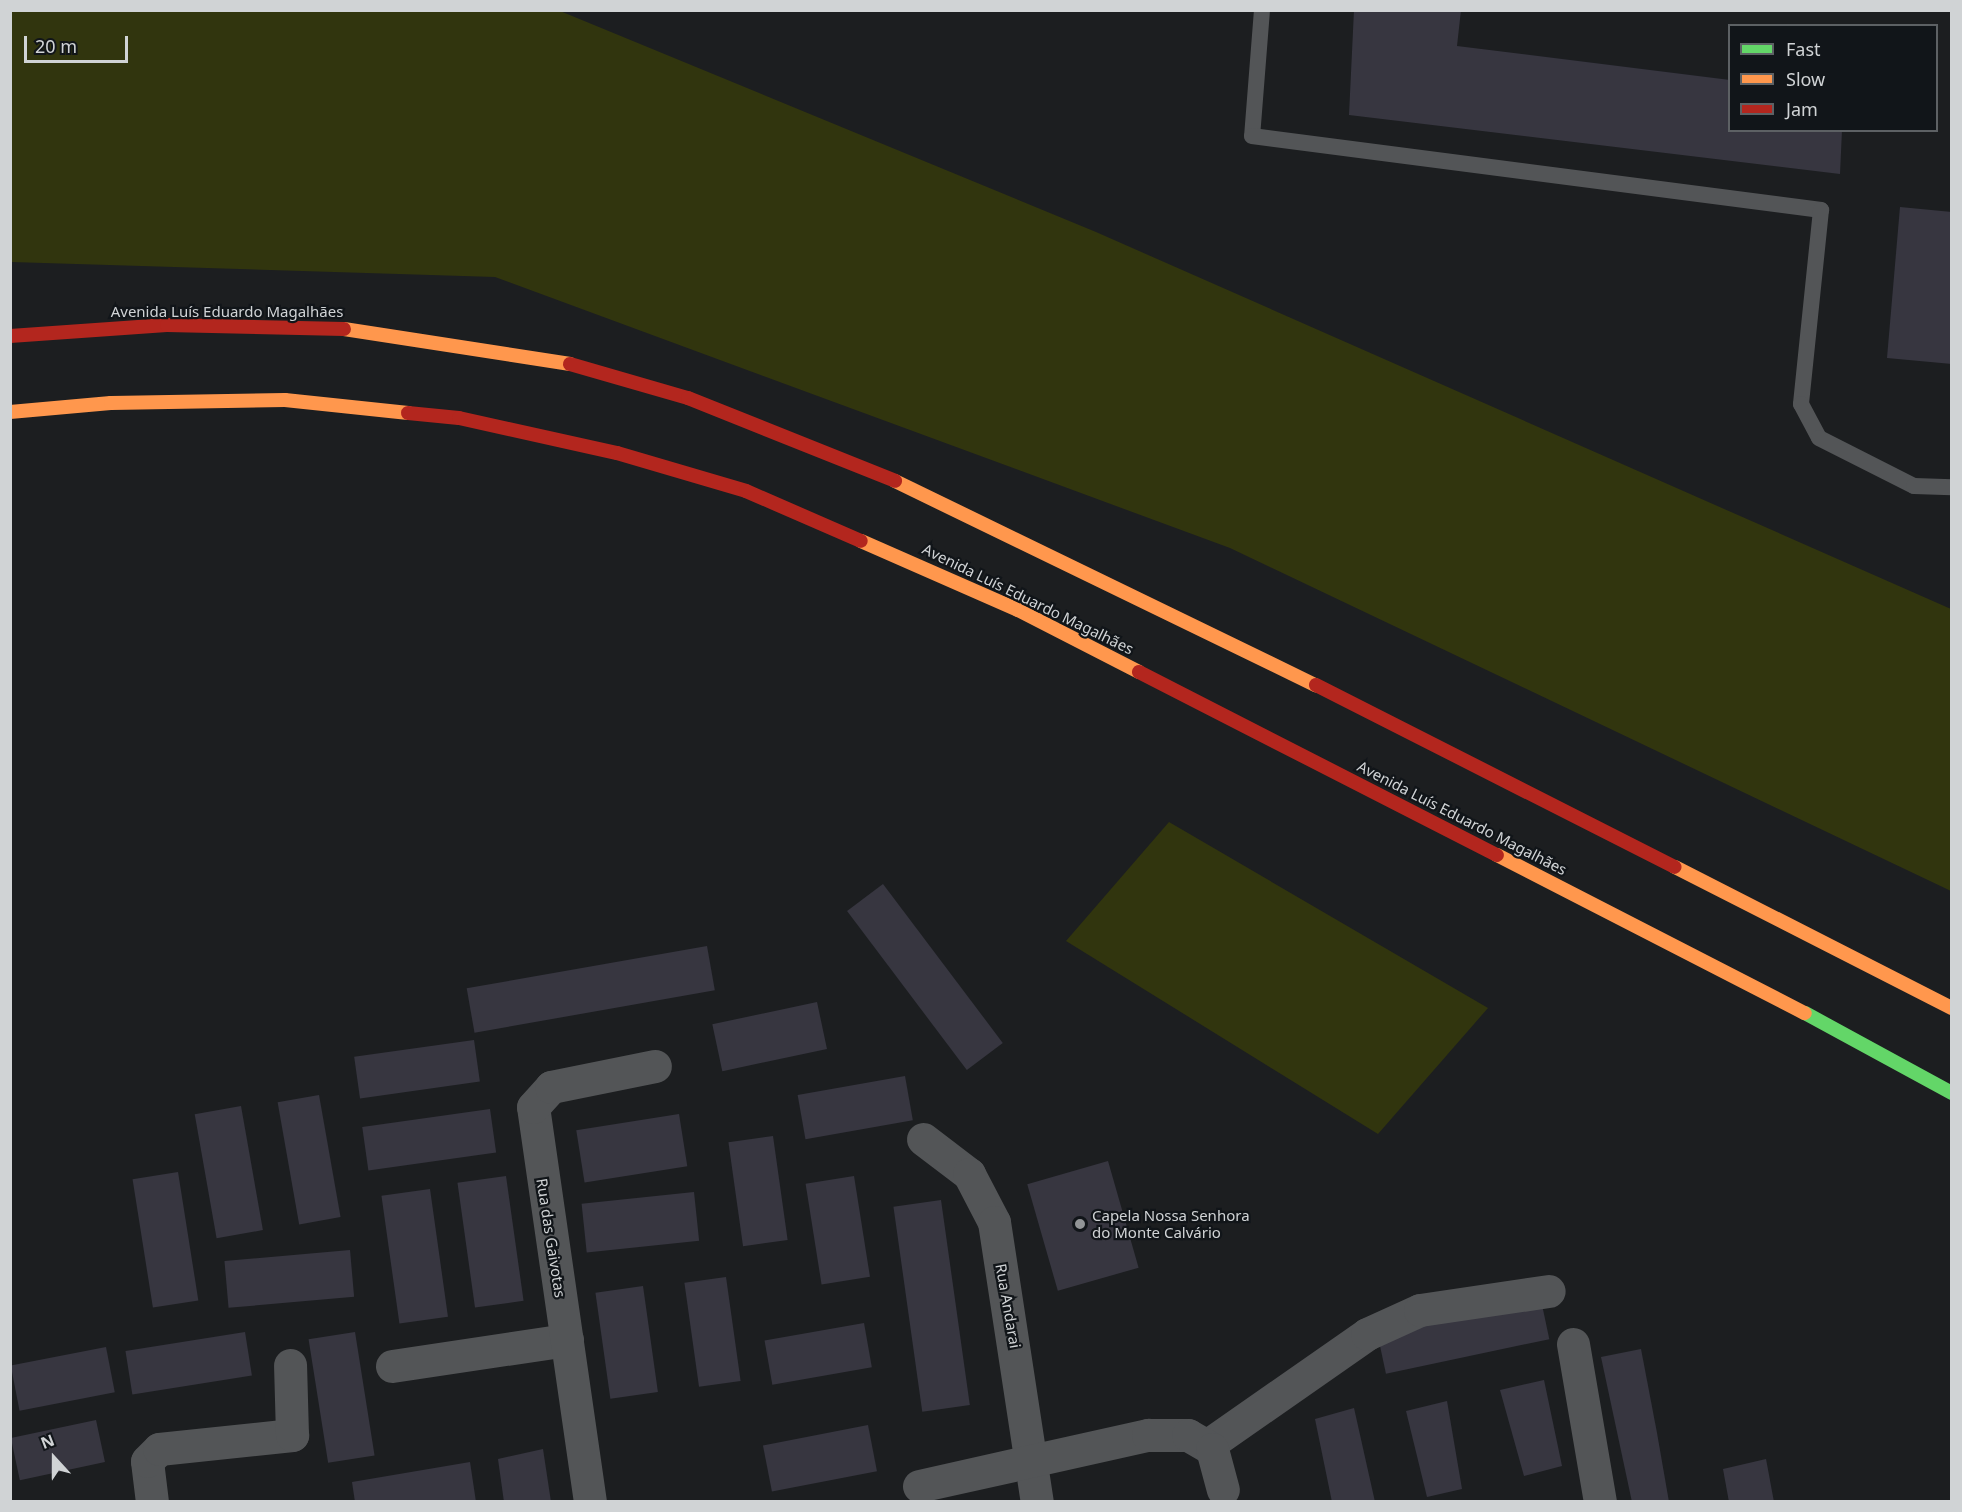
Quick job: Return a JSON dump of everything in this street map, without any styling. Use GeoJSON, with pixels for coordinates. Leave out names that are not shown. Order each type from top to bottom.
{"type":"FeatureCollection","features":[{"type":"Feature","properties":{"kind":"main road","name":"Avenida Luís Eduardo Magalhães"},"geometry":{"type":"LineString","coordinates":[[10,336],[167,325],[334,327],[566,363],[688,399],[874,471],[993,526],[1391,722],[1952,1008]]}},
{"type":"Feature","properties":{"kind":"main road","name":"Avenida Luís Eduardo Magalhães"},"geometry":{"type":"LineString","coordinates":[[10,412],[111,403],[285,400],[459,418],[617,453],[746,491],[1018,610],[1952,1093]]}},
{"type":"Feature","properties":{"kind":"street","name":"Rua das Gaivotas"},"geometry":{"type":"LineString","coordinates":[[590,1502],[533,1107],[551,1087],[655,1066]]}},
{"type":"Feature","properties":{"kind":"street","name":"Rua Andarai"},"geometry":{"type":"LineString","coordinates":[[923,1139],[969,1174],[994,1222],[1034,1463],[1037,1502]]}},
{"type":"Feature","properties":{"kind":"street"},"geometry":{"type":"LineString","coordinates":[[1208,1445],[1367,1334],[1420,1310],[1549,1291]]}},
{"type":"Feature","properties":{"kind":"street"},"geometry":{"type":"LineString","coordinates":[[392,1366],[567,1340]]}},
{"type":"Feature","properties":{"kind":"street"},"geometry":{"type":"LineString","coordinates":[[1573,1344],[1600,1502]]}},
{"type":"Feature","properties":{"kind":"street"},"geometry":{"type":"LineString","coordinates":[[152,1502],[147,1461],[159,1449],[292,1435],[290,1365]]}},
{"type":"Feature","properties":{"kind":"street"},"geometry":{"type":"LineString","coordinates":[[919,1486],[1034,1463],[1148,1435],[1188,1435],[1208,1445],[1223,1490]]}},
{"type":"Feature","properties":{"kind":"lane"},"geometry":{"type":"LineString","coordinates":[[1262,10],[1252,136],[1821,210],[1801,404],[1820,438],[1914,486],[1952,487]]}},
{"type":"Feature","properties":{"kind":"green space"},"geometry":{"type":"Polygon","coordinates":[[[11,10],[560,11],[1096,232],[1951,609],[1951,891],[1230,548],[495,277],[11,262],[11,10]]]}},
{"type":"Feature","properties":{"kind":"green space"},"geometry":{"type":"Polygon","coordinates":[[[1169,822],[1488,1008],[1378,1134],[1066,941],[1169,822]]]}},
{"type":"Feature","properties":{"kind":"building"},"geometry":{"type":"Polygon","coordinates":[[[1354,10],[1461,10],[1457,46],[1728,80],[1728,132],[1842,132],[1840,174],[1349,115],[1354,10]]]}},
{"type":"Feature","properties":{"kind":"building"},"geometry":{"type":"Polygon","coordinates":[[[1900,207],[1952,212],[1952,364],[1887,358],[1900,207]]]}},
{"type":"Feature","properties":{"kind":"building"},"geometry":{"type":"Polygon","coordinates":[[[883,884],[1003,1043],[967,1070],[847,911],[883,884]]]}},
{"type":"Feature","properties":{"kind":"building"},"geometry":{"type":"Polygon","coordinates":[[[707,946],[715,990],[475,1033],[467,988],[707,946]]]}},
{"type":"Feature","properties":{"kind":"building"},"geometry":{"type":"Polygon","coordinates":[[[817,1002],[827,1049],[722,1071],[712,1024],[817,1002]]]}},
{"type":"Feature","properties":{"kind":"building"},"geometry":{"type":"Polygon","coordinates":[[[474,1040],[480,1082],[360,1098],[354,1057],[474,1040]]]}},
{"type":"Feature","properties":{"kind":"building"},"geometry":{"type":"Polygon","coordinates":[[[905,1076],[913,1120],[805,1139],[798,1095],[905,1076]]]}},
{"type":"Feature","properties":{"kind":"building"},"geometry":{"type":"Polygon","coordinates":[[[319,1095],[341,1217],[299,1224],[278,1102],[319,1095]]]}},
{"type":"Feature","properties":{"kind":"building"},"geometry":{"type":"Polygon","coordinates":[[[241,1106],[263,1230],[217,1238],[195,1114],[241,1106]]]}},
{"type":"Feature","properties":{"kind":"building"},"geometry":{"type":"Polygon","coordinates":[[[490,1109],[496,1153],[368,1171],[362,1127],[490,1109]]]}},
{"type":"Feature","properties":{"kind":"building"},"geometry":{"type":"Polygon","coordinates":[[[679,1114],[687,1166],[585,1183],[576,1130],[679,1114]]]}},
{"type":"Feature","properties":{"kind":"building"},"geometry":{"type":"Polygon","coordinates":[[[773,1136],[788,1240],[743,1246],[728,1142],[773,1136]]]}},
{"type":"Feature","properties":{"kind":"building","name":"Capela Nossa Senhora do Monte Calvário"},"geometry":{"type":"Polygon","coordinates":[[[1108,1161],[1139,1268],[1058,1291],[1027,1184],[1108,1161]]]}},
{"type":"Feature","properties":{"kind":"building"},"geometry":{"type":"Polygon","coordinates":[[[178,1172],[198,1300],[153,1308],[133,1179],[178,1172]]]}},
{"type":"Feature","properties":{"kind":"building"},"geometry":{"type":"Polygon","coordinates":[[[506,1176],[524,1301],[475,1308],[457,1183],[506,1176]]]}},
{"type":"Feature","properties":{"kind":"building"},"geometry":{"type":"Polygon","coordinates":[[[854,1176],[870,1277],[822,1284],[806,1184],[854,1176]]]}},
{"type":"Feature","properties":{"kind":"building"},"geometry":{"type":"Polygon","coordinates":[[[430,1189],[448,1317],[399,1324],[381,1196],[430,1189]]]}},
{"type":"Feature","properties":{"kind":"building"},"geometry":{"type":"Polygon","coordinates":[[[694,1192],[699,1241],[587,1253],[582,1204],[694,1192]]]}},
{"type":"Feature","properties":{"kind":"building"},"geometry":{"type":"Polygon","coordinates":[[[941,1200],[970,1405],[922,1412],[893,1207],[941,1200]]]}},
{"type":"Feature","properties":{"kind":"building"},"geometry":{"type":"Polygon","coordinates":[[[350,1250],[354,1297],[229,1308],[224,1261],[350,1250]]]}},
{"type":"Feature","properties":{"kind":"building"},"geometry":{"type":"Polygon","coordinates":[[[726,1277],[741,1381],[699,1387],[684,1283],[726,1277]]]}},
{"type":"Feature","properties":{"kind":"building"},"geometry":{"type":"Polygon","coordinates":[[[643,1286],[658,1392],[610,1399],[595,1293],[643,1286]]]}},
{"type":"Feature","properties":{"kind":"building"},"geometry":{"type":"Polygon","coordinates":[[[1541,1300],[1549,1339],[1386,1374],[1378,1335],[1541,1300]]]}},
{"type":"Feature","properties":{"kind":"building"},"geometry":{"type":"Polygon","coordinates":[[[864,1323],[872,1367],[772,1385],[765,1341],[864,1323]]]}},
{"type":"Feature","properties":{"kind":"building"},"geometry":{"type":"Polygon","coordinates":[[[245,1332],[252,1375],[132,1394],[125,1351],[245,1332]]]}},
{"type":"Feature","properties":{"kind":"building"},"geometry":{"type":"Polygon","coordinates":[[[355,1332],[375,1455],[328,1463],[309,1339],[355,1332]]]}},
{"type":"Feature","properties":{"kind":"building"},"geometry":{"type":"Polygon","coordinates":[[[106,1347],[115,1392],[20,1411],[11,1366],[106,1347]]]}},
{"type":"Feature","properties":{"kind":"building"},"geometry":{"type":"Polygon","coordinates":[[[1641,1349],[1669,1502],[1632,1502],[1601,1357],[1641,1349]]]}},
{"type":"Feature","properties":{"kind":"building"},"geometry":{"type":"Polygon","coordinates":[[[1544,1380],[1562,1466],[1524,1476],[1500,1390],[1544,1380]]]}},
{"type":"Feature","properties":{"kind":"building"},"geometry":{"type":"Polygon","coordinates":[[[1447,1401],[1462,1489],[1427,1497],[1406,1411],[1447,1401]]]}},
{"type":"Feature","properties":{"kind":"building"},"geometry":{"type":"Polygon","coordinates":[[[1354,1408],[1375,1502],[1332,1502],[1315,1419],[1354,1408]]]}},
{"type":"Feature","properties":{"kind":"building"},"geometry":{"type":"Polygon","coordinates":[[[96,1420],[105,1462],[20,1480],[11,1438],[96,1420]]]}},
{"type":"Feature","properties":{"kind":"building"},"geometry":{"type":"Polygon","coordinates":[[[868,1425],[877,1471],[772,1492],[763,1445],[868,1425]]]}},
{"type":"Feature","properties":{"kind":"building"},"geometry":{"type":"Polygon","coordinates":[[[543,1449],[551,1502],[504,1502],[498,1459],[543,1449]]]}},
{"type":"Feature","properties":{"kind":"building"},"geometry":{"type":"Polygon","coordinates":[[[1766,1459],[1774,1502],[1729,1502],[1723,1469],[1766,1459]]]}},
{"type":"Feature","properties":{"kind":"building"},"geometry":{"type":"Polygon","coordinates":[[[470,1462],[476,1502],[355,1502],[352,1482],[470,1462]]]}},
{"type":"Feature","properties":{"kind":"traffic: fast"},"geometry":{"type":"LineString","coordinates":[[1805,1013],[1952,1093]]}},
{"type":"Feature","properties":{"kind":"traffic: slow"},"geometry":{"type":"LineString","coordinates":[[344,329],[570,364]]}},
{"type":"Feature","properties":{"kind":"traffic: slow"},"geometry":{"type":"LineString","coordinates":[[10,412],[111,403],[285,400],[408,413]]}},
{"type":"Feature","properties":{"kind":"traffic: slow"},"geometry":{"type":"LineString","coordinates":[[895,481],[1316,685]]}},
{"type":"Feature","properties":{"kind":"traffic: slow"},"geometry":{"type":"LineString","coordinates":[[861,541],[1018,610],[1139,672]]}},
{"type":"Feature","properties":{"kind":"traffic: slow"},"geometry":{"type":"LineString","coordinates":[[1497,855],[1805,1013]]}},
{"type":"Feature","properties":{"kind":"traffic: slow"},"geometry":{"type":"LineString","coordinates":[[1675,867],[1952,1008]]}},
{"type":"Feature","properties":{"kind":"traffic: jam"},"geometry":{"type":"LineString","coordinates":[[10,336],[167,325],[344,329]]}},
{"type":"Feature","properties":{"kind":"traffic: jam"},"geometry":{"type":"LineString","coordinates":[[570,364],[688,398],[895,481]]}},
{"type":"Feature","properties":{"kind":"traffic: jam"},"geometry":{"type":"LineString","coordinates":[[408,413],[459,418],[617,453],[746,491],[861,541]]}},
{"type":"Feature","properties":{"kind":"traffic: jam"},"geometry":{"type":"LineString","coordinates":[[1139,672],[1497,855]]}},
{"type":"Feature","properties":{"kind":"traffic: jam"},"geometry":{"type":"LineString","coordinates":[[1316,685],[1675,867]]}},
{"type":"Feature","properties":{"kind":"place","name":"Capela Nossa Senhora do Monte Calvário"},"geometry":{"type":"Point","coordinates":[1080,1224]}}]}
